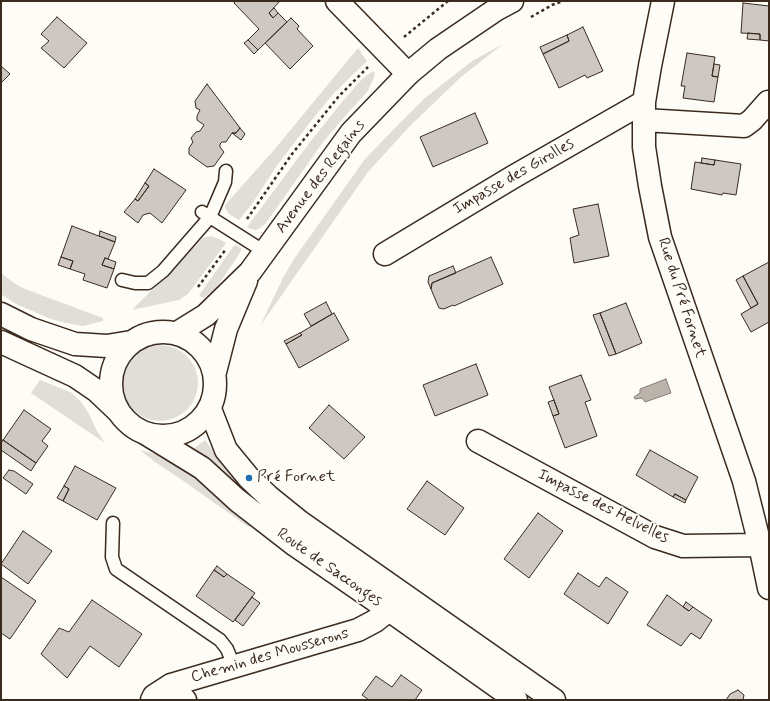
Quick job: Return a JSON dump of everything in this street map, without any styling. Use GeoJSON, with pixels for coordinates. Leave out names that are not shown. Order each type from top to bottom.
{"type":"FeatureCollection","features":[{"type":"Feature","properties":{"kind":"street"},"geometry":{"type":"LineString","coordinates":[[337,1],[408,74]]}},
{"type":"Feature","properties":{"kind":"street","name":"Avenue des Regains"},"geometry":{"type":"LineString","coordinates":[[177,333],[206,315],[250,272],[351,133],[408,74],[438,49],[497,9],[512,1]]}},
{"type":"Feature","properties":{"kind":"street","name":"Rue du Pré Fornet"},"geometry":{"type":"LineString","coordinates":[[663,1],[650,66],[644,111],[644,147],[650,186],[660,237],[744,481],[769,588]]}},
{"type":"Feature","properties":{"kind":"street"},"geometry":{"type":"LineString","coordinates":[[644,111],[744,126],[752,120],[768,102]]}},
{"type":"Feature","properties":{"kind":"street","name":"Impasse des Girolles"},"geometry":{"type":"LineString","coordinates":[[385,254],[520,173],[644,111]]}},
{"type":"Feature","properties":{"kind":"street","name":"Avenue des Regains"},"geometry":{"type":"LineString","coordinates":[[215,372],[226,328],[250,272]]}},
{"type":"Feature","properties":{"kind":"street"},"geometry":{"type":"LineString","coordinates":[[1,314],[31,329],[74,344],[106,346],[131,342],[153,332],[177,333],[194,341],[208,354],[215,372],[216,391],[210,409],[198,424],[182,433],[163,436],[145,433],[130,424],[97,391],[75,376],[1,342]]}},
{"type":"Feature","properties":{"kind":"street"},"geometry":{"type":"LineString","coordinates":[[118,411],[112,393],[112,374],[118,356],[131,342]]}},
{"type":"Feature","properties":{"kind":"street","name":"Route de Sacconges"},"geometry":{"type":"LineString","coordinates":[[210,409],[226,450],[249,478],[269,497],[300,522],[554,700]]}},
{"type":"Feature","properties":{"kind":"street","name":"Route de Sacconges"},"geometry":{"type":"LineString","coordinates":[[145,433],[202,468],[237,500],[295,545],[516,700]]}},
{"type":"Feature","properties":{"kind":"street","name":"Impasse des Helvelles"},"geometry":{"type":"LineString","coordinates":[[478,441],[654,537],[682,546],[760,545]]}},
{"type":"Feature","properties":{"kind":"street","name":"Chemin des Mousserons"},"geometry":{"type":"LineString","coordinates":[[152,700],[154,696],[178,693],[234,666],[358,630],[375,621],[389,610]]}},
{"type":"Feature","properties":{"kind":"lane"},"geometry":{"type":"LineString","coordinates":[[122,280],[135,283],[148,283],[163,271],[206,215],[225,182],[226,171]]}},
{"type":"Feature","properties":{"kind":"lane"},"geometry":{"type":"LineString","coordinates":[[206,215],[265,252]]}},
{"type":"Feature","properties":{"kind":"lane"},"geometry":{"type":"LineString","coordinates":[[113,524],[112,557],[116,569],[220,640],[227,649],[234,666]]}},
{"type":"Feature","properties":{"kind":"path"},"geometry":{"type":"LineString","coordinates":[[195,290],[237,234],[297,148],[339,96],[366,69],[448,1]]}},
{"type":"Feature","properties":{"kind":"path"},"geometry":{"type":"LineString","coordinates":[[527,20],[552,5],[563,1]]}},
{"type":"Feature","properties":{"kind":"shaded area"},"geometry":{"type":"Polygon","coordinates":[[[503,44],[461,77],[408,128],[368,172],[260,326],[283,278],[294,259],[365,159],[425,98],[472,61],[503,44]]]}},
{"type":"Feature","properties":{"kind":"shaded area"},"geometry":{"type":"Polygon","coordinates":[[[358,48],[367,61],[334,93],[311,121],[278,164],[252,204],[239,220],[229,214],[225,208],[225,205],[274,150],[358,48]]]}},
{"type":"Feature","properties":{"kind":"shaded area"},"geometry":{"type":"Polygon","coordinates":[[[373,71],[375,73],[374,78],[367,92],[323,142],[266,223],[256,230],[247,227],[310,142],[342,102],[362,79],[373,71]]]}},
{"type":"Feature","properties":{"kind":"shaded area"},"geometry":{"type":"Polygon","coordinates":[[[211,236],[226,243],[188,294],[179,300],[132,310],[203,238],[211,236]]]}},
{"type":"Feature","properties":{"kind":"shaded area"},"geometry":{"type":"Polygon","coordinates":[[[236,245],[242,249],[216,288],[204,298],[199,296],[233,247],[236,245]]]}},
{"type":"Feature","properties":{"kind":"shaded area"},"geometry":{"type":"Polygon","coordinates":[[[1,273],[25,289],[103,318],[103,321],[83,326],[66,323],[51,319],[16,304],[1,294],[1,273]]]}},
{"type":"Feature","properties":{"kind":"shaded area"},"geometry":{"type":"Polygon","coordinates":[[[153,345],[167,345],[181,351],[192,362],[198,376],[198,390],[195,398],[187,410],[181,415],[167,421],[153,421],[139,415],[128,404],[122,390],[122,376],[128,362],[139,351],[153,345]]]}},
{"type":"Feature","properties":{"kind":"shaded area"},"geometry":{"type":"Polygon","coordinates":[[[666,379],[671,393],[645,402],[642,398],[635,399],[634,397],[640,393],[640,389],[666,379]]]}},
{"type":"Feature","properties":{"kind":"shaded area"},"geometry":{"type":"Polygon","coordinates":[[[40,380],[72,393],[88,412],[97,431],[105,443],[31,393],[40,380]]]}},
{"type":"Feature","properties":{"kind":"shaded area"},"geometry":{"type":"Polygon","coordinates":[[[205,440],[219,460],[262,505],[260,511],[192,450],[205,440]]]}},
{"type":"Feature","properties":{"kind":"shaded area"},"geometry":{"type":"Polygon","coordinates":[[[140,450],[155,454],[190,471],[254,524],[250,527],[247,526],[140,450]]]}},
{"type":"Feature","properties":{"kind":"building"},"geometry":{"type":"Polygon","coordinates":[[[235,1],[280,1],[269,13],[273,18],[278,13],[287,22],[258,50],[248,40],[259,29],[234,3],[235,1]]]}},
{"type":"Feature","properties":{"kind":"building"},"geometry":{"type":"Polygon","coordinates":[[[743,3],[769,6],[769,41],[760,40],[760,34],[741,33],[743,3]]]}},
{"type":"Feature","properties":{"kind":"building"},"geometry":{"type":"Polygon","coordinates":[[[274,8],[278,13],[273,18],[269,13],[274,8]]]}},
{"type":"Feature","properties":{"kind":"building"},"geometry":{"type":"Polygon","coordinates":[[[57,17],[87,43],[64,68],[41,48],[49,41],[41,34],[57,17]]]}},
{"type":"Feature","properties":{"kind":"building"},"geometry":{"type":"Polygon","coordinates":[[[291,18],[299,26],[297,29],[313,46],[290,69],[265,43],[291,18]]]}},
{"type":"Feature","properties":{"kind":"building"},"geometry":{"type":"Polygon","coordinates":[[[583,27],[603,71],[587,78],[585,75],[559,88],[543,54],[569,41],[567,35],[583,27]]]}},
{"type":"Feature","properties":{"kind":"building"},"geometry":{"type":"Polygon","coordinates":[[[748,33],[760,34],[760,40],[747,39],[748,33]]]}},
{"type":"Feature","properties":{"kind":"building"},"geometry":{"type":"Polygon","coordinates":[[[567,35],[569,41],[543,54],[540,47],[567,35]]]}},
{"type":"Feature","properties":{"kind":"building"},"geometry":{"type":"Polygon","coordinates":[[[248,40],[258,50],[254,54],[244,43],[248,40]]]}},
{"type":"Feature","properties":{"kind":"building"},"geometry":{"type":"Polygon","coordinates":[[[687,53],[715,57],[712,76],[718,77],[714,102],[683,98],[685,86],[681,86],[687,53]]]}},
{"type":"Feature","properties":{"kind":"building"},"geometry":{"type":"Polygon","coordinates":[[[714,64],[720,65],[718,77],[712,76],[714,64]]]}},
{"type":"Feature","properties":{"kind":"building"},"geometry":{"type":"Polygon","coordinates":[[[1,66],[10,74],[1,83],[1,66]]]}},
{"type":"Feature","properties":{"kind":"building"},"geometry":{"type":"Polygon","coordinates":[[[207,84],[240,128],[236,133],[232,133],[226,142],[222,142],[220,144],[220,147],[224,152],[214,166],[207,167],[189,154],[189,148],[193,142],[191,138],[196,132],[200,131],[204,125],[197,120],[200,110],[196,108],[195,101],[207,84]]]}},
{"type":"Feature","properties":{"kind":"building"},"geometry":{"type":"Polygon","coordinates":[[[475,113],[488,143],[433,167],[420,137],[475,113]]]}},
{"type":"Feature","properties":{"kind":"building"},"geometry":{"type":"Polygon","coordinates":[[[240,128],[245,134],[241,140],[232,133],[236,133],[240,128]]]}},
{"type":"Feature","properties":{"kind":"building"},"geometry":{"type":"Polygon","coordinates":[[[702,158],[715,160],[714,165],[701,163],[702,158]]]}},
{"type":"Feature","properties":{"kind":"building"},"geometry":{"type":"Polygon","coordinates":[[[715,160],[741,164],[736,195],[723,193],[722,195],[691,189],[695,162],[714,165],[715,160]]]}},
{"type":"Feature","properties":{"kind":"building"},"geometry":{"type":"Polygon","coordinates":[[[154,169],[186,190],[162,223],[150,213],[143,215],[138,223],[124,212],[135,199],[138,201],[149,186],[145,183],[154,169]]]}},
{"type":"Feature","properties":{"kind":"building"},"geometry":{"type":"Polygon","coordinates":[[[145,183],[149,186],[138,201],[135,199],[145,183]]]}},
{"type":"Feature","properties":{"kind":"building"},"geometry":{"type":"Polygon","coordinates":[[[598,204],[609,256],[574,263],[570,238],[579,235],[573,209],[598,204]]]}},
{"type":"Feature","properties":{"kind":"building"},"geometry":{"type":"Polygon","coordinates":[[[72,226],[115,242],[108,259],[105,258],[102,265],[114,269],[107,288],[83,280],[85,274],[70,269],[73,261],[61,257],[72,226]]]}},
{"type":"Feature","properties":{"kind":"building"},"geometry":{"type":"Polygon","coordinates":[[[100,231],[116,237],[115,242],[99,236],[100,231]]]}},
{"type":"Feature","properties":{"kind":"building"},"geometry":{"type":"Polygon","coordinates":[[[61,257],[73,261],[70,269],[58,265],[61,257]]]}},
{"type":"Feature","properties":{"kind":"building"},"geometry":{"type":"Polygon","coordinates":[[[491,257],[503,284],[454,306],[453,305],[444,309],[439,308],[431,289],[432,283],[491,257]]]}},
{"type":"Feature","properties":{"kind":"building"},"geometry":{"type":"Polygon","coordinates":[[[105,258],[116,262],[114,269],[102,265],[105,258]]]}},
{"type":"Feature","properties":{"kind":"building"},"geometry":{"type":"Polygon","coordinates":[[[769,262],[769,322],[751,332],[741,314],[758,304],[743,276],[769,262]]]}},
{"type":"Feature","properties":{"kind":"building"},"geometry":{"type":"Polygon","coordinates":[[[453,266],[456,273],[432,283],[431,289],[428,282],[429,276],[453,266]]]}},
{"type":"Feature","properties":{"kind":"building"},"geometry":{"type":"Polygon","coordinates":[[[743,276],[758,304],[751,308],[736,280],[743,276]]]}},
{"type":"Feature","properties":{"kind":"building"},"geometry":{"type":"Polygon","coordinates":[[[326,302],[332,314],[311,326],[304,314],[326,302]]]}},
{"type":"Feature","properties":{"kind":"building"},"geometry":{"type":"Polygon","coordinates":[[[626,303],[642,343],[616,354],[600,313],[626,303]]]}},
{"type":"Feature","properties":{"kind":"building"},"geometry":{"type":"Polygon","coordinates":[[[334,313],[349,340],[299,368],[286,344],[302,335],[300,333],[334,313]]]}},
{"type":"Feature","properties":{"kind":"building"},"geometry":{"type":"Polygon","coordinates":[[[600,313],[616,354],[609,356],[593,315],[600,313]]]}},
{"type":"Feature","properties":{"kind":"building"},"geometry":{"type":"Polygon","coordinates":[[[300,333],[302,335],[286,344],[284,341],[300,333]]]}},
{"type":"Feature","properties":{"kind":"building"},"geometry":{"type":"Polygon","coordinates":[[[476,364],[488,395],[435,416],[423,385],[476,364]]]}},
{"type":"Feature","properties":{"kind":"building"},"geometry":{"type":"Polygon","coordinates":[[[581,375],[591,400],[585,402],[597,436],[565,448],[553,416],[559,414],[549,387],[581,375]]]}},
{"type":"Feature","properties":{"kind":"building"},"geometry":{"type":"Polygon","coordinates":[[[554,400],[559,414],[553,416],[548,402],[554,400]]]}},
{"type":"Feature","properties":{"kind":"building"},"geometry":{"type":"Polygon","coordinates":[[[329,405],[365,437],[344,459],[309,428],[329,405]]]}},
{"type":"Feature","properties":{"kind":"building"},"geometry":{"type":"Polygon","coordinates":[[[24,410],[51,429],[42,441],[48,446],[36,463],[3,440],[24,410]]]}},
{"type":"Feature","properties":{"kind":"building"},"geometry":{"type":"Polygon","coordinates":[[[3,440],[36,463],[31,471],[1,450],[1,443],[3,440]]]}},
{"type":"Feature","properties":{"kind":"building"},"geometry":{"type":"Polygon","coordinates":[[[650,450],[698,477],[686,500],[675,494],[673,497],[636,475],[650,450]]]}},
{"type":"Feature","properties":{"kind":"building"},"geometry":{"type":"Polygon","coordinates":[[[75,466],[116,488],[97,520],[63,501],[69,489],[64,486],[75,466]]]}},
{"type":"Feature","properties":{"kind":"building"},"geometry":{"type":"Polygon","coordinates":[[[9,470],[14,471],[33,484],[26,494],[3,478],[9,470]]]}},
{"type":"Feature","properties":{"kind":"building"},"geometry":{"type":"Polygon","coordinates":[[[427,481],[464,508],[445,535],[407,509],[427,481]]]}},
{"type":"Feature","properties":{"kind":"building"},"geometry":{"type":"Polygon","coordinates":[[[64,486],[69,489],[63,501],[57,498],[64,486]]]}},
{"type":"Feature","properties":{"kind":"building"},"geometry":{"type":"Polygon","coordinates":[[[675,494],[686,500],[685,503],[673,497],[675,494]]]}},
{"type":"Feature","properties":{"kind":"building"},"geometry":{"type":"Polygon","coordinates":[[[538,513],[563,531],[529,578],[504,559],[538,513]]]}},
{"type":"Feature","properties":{"kind":"building"},"geometry":{"type":"Polygon","coordinates":[[[23,531],[52,551],[28,584],[1,564],[23,531]]]}},
{"type":"Feature","properties":{"kind":"building"},"geometry":{"type":"Polygon","coordinates":[[[217,566],[227,574],[224,577],[214,570],[217,566]]]}},
{"type":"Feature","properties":{"kind":"building"},"geometry":{"type":"Polygon","coordinates":[[[214,570],[224,577],[227,574],[255,593],[233,622],[196,596],[214,570]]]}},
{"type":"Feature","properties":{"kind":"building"},"geometry":{"type":"Polygon","coordinates":[[[578,573],[599,587],[606,577],[628,592],[608,624],[564,594],[578,573]]]}},
{"type":"Feature","properties":{"kind":"building"},"geometry":{"type":"Polygon","coordinates":[[[1,577],[36,601],[10,639],[1,633],[1,577]]]}},
{"type":"Feature","properties":{"kind":"building"},"geometry":{"type":"Polygon","coordinates":[[[667,595],[689,611],[693,607],[712,620],[700,639],[691,633],[681,646],[647,625],[667,595]]]}},
{"type":"Feature","properties":{"kind":"building"},"geometry":{"type":"Polygon","coordinates":[[[252,597],[260,603],[243,626],[235,620],[252,597]]]}},
{"type":"Feature","properties":{"kind":"building"},"geometry":{"type":"Polygon","coordinates":[[[92,600],[142,634],[119,667],[90,646],[67,678],[41,654],[59,628],[69,632],[92,600]]]}},
{"type":"Feature","properties":{"kind":"building"},"geometry":{"type":"Polygon","coordinates":[[[686,602],[693,607],[689,611],[683,607],[686,602]]]}},
{"type":"Feature","properties":{"kind":"building"},"geometry":{"type":"Polygon","coordinates":[[[401,675],[422,690],[415,700],[369,700],[362,695],[376,676],[392,687],[401,675]]]}},
{"type":"Feature","properties":{"kind":"building"},"geometry":{"type":"Polygon","coordinates":[[[738,690],[744,695],[743,700],[726,700],[730,694],[738,690]]]}},
{"type":"Feature","properties":{"kind":"place","name":"Pré Fornet"},"geometry":{"type":"Point","coordinates":[249,478]}}]}
